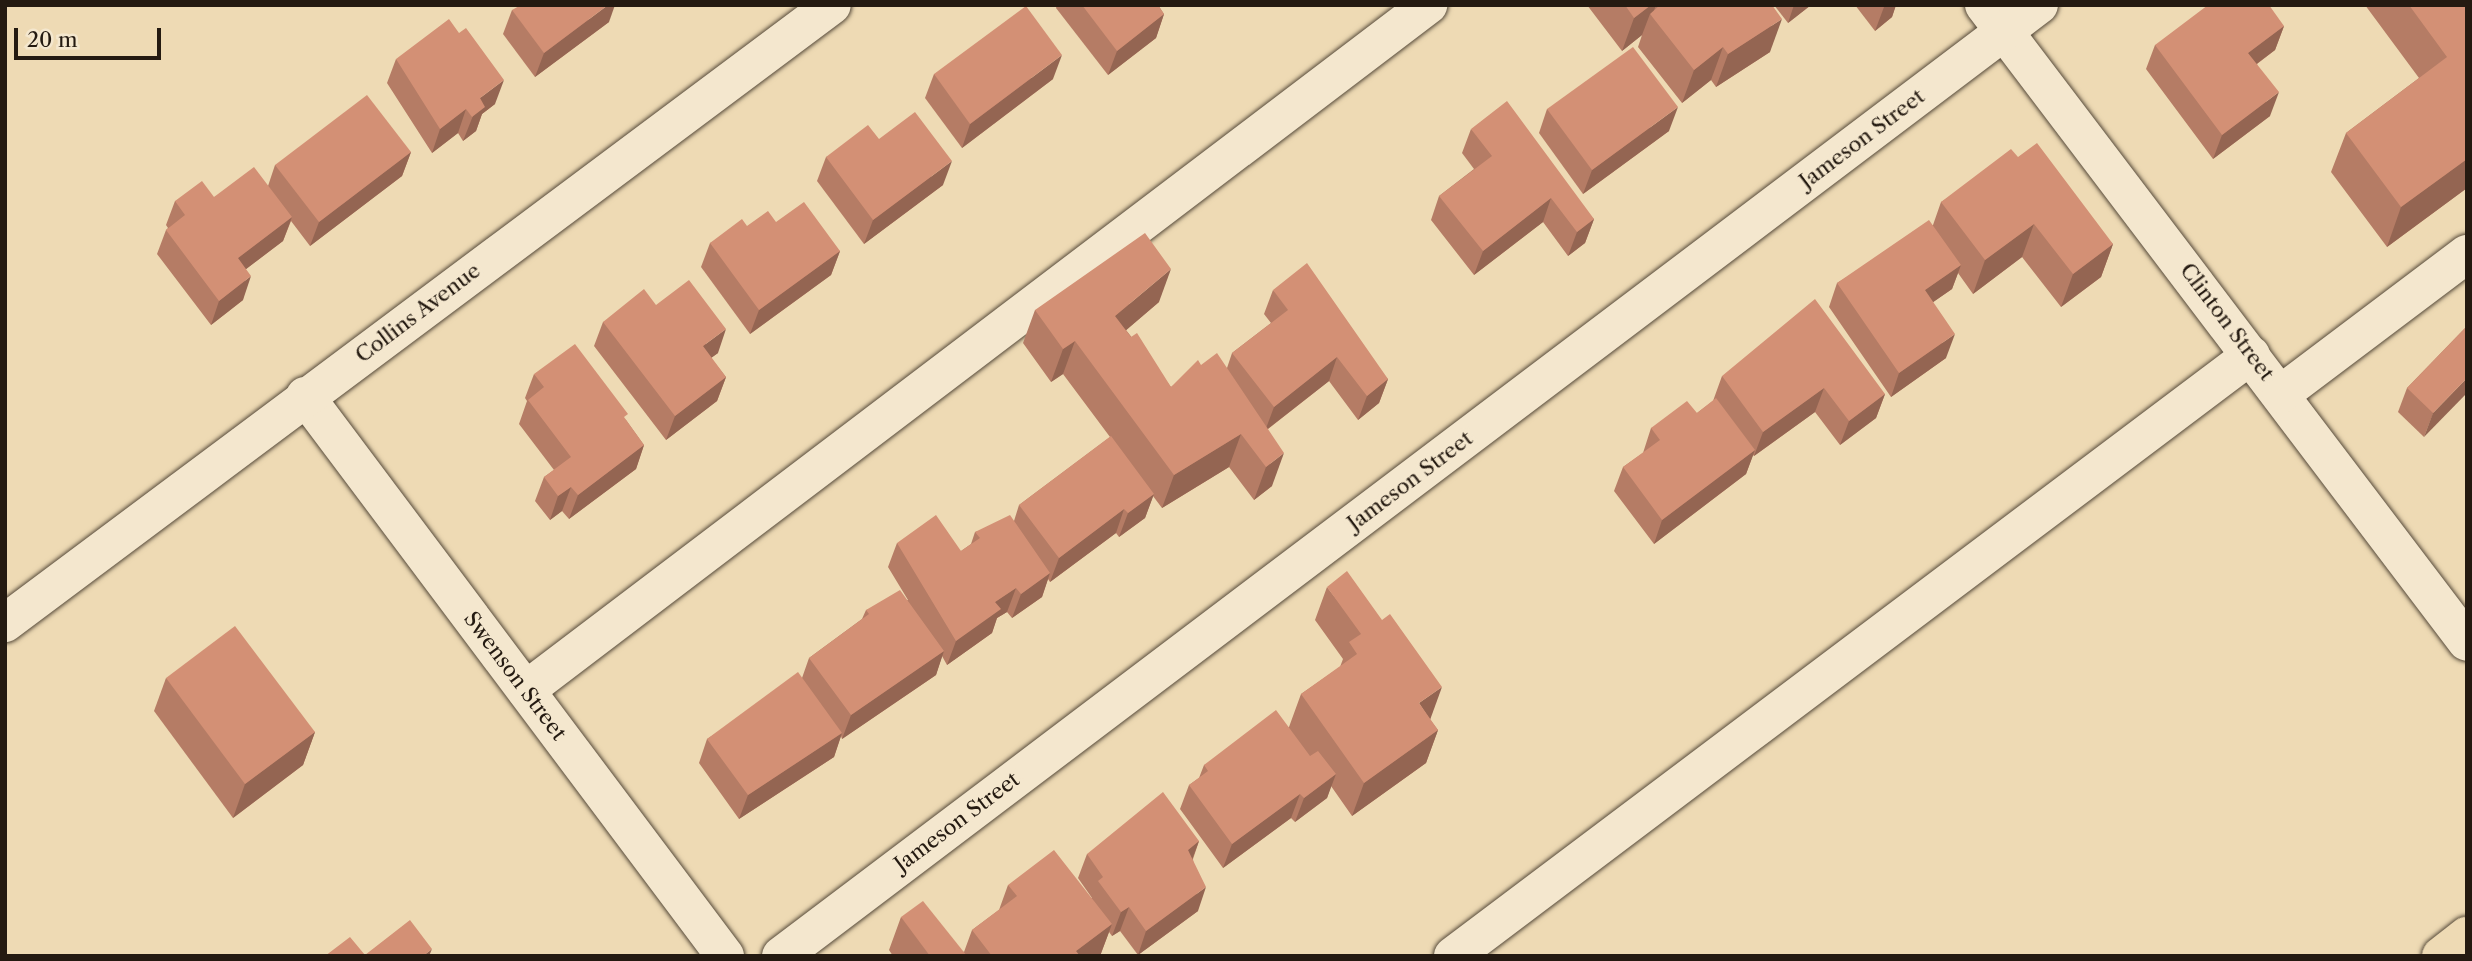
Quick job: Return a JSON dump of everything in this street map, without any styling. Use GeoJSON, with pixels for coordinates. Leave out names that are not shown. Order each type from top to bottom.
{"type":"FeatureCollection","features":[{"type":"Feature","properties":{"kind":"main road"},"geometry":{"type":"LineString","coordinates":[[2441,956],[2467,936]]}},
{"type":"Feature","properties":{"kind":"street","name":"Collins Avenue"},"geometry":{"type":"LineString","coordinates":[[5,623],[832,5]]}},
{"type":"Feature","properties":{"kind":"street"},"geometry":{"type":"LineString","coordinates":[[526,690],[1428,5]]}},
{"type":"Feature","properties":{"kind":"street","name":"Jameson Street"},"geometry":{"type":"LineString","coordinates":[[781,956],[1994,19],[2039,5]]}},
{"type":"Feature","properties":{"kind":"street","name":"Clinton Street"},"geometry":{"type":"LineString","coordinates":[[1994,19],[2467,642]]}},
{"type":"Feature","properties":{"kind":"street"},"geometry":{"type":"LineString","coordinates":[[2281,394],[2467,254]]}},
{"type":"Feature","properties":{"kind":"street"},"geometry":{"type":"LineString","coordinates":[[1453,956],[2251,355]]}},
{"type":"Feature","properties":{"kind":"street","name":"Swenson Street"},"geometry":{"type":"LineString","coordinates":[[306,396],[724,956]]}},
{"type":"Feature","properties":{"kind":"building"},"geometry":{"type":"Polygon","coordinates":[[[521,5],[608,5],[544,53],[512,10],[521,5]]]}},
{"type":"Feature","properties":{"kind":"building"},"geometry":{"type":"Polygon","coordinates":[[[1082,5],[1158,5],[1164,14],[1117,51],[1082,5]]]}},
{"type":"Feature","properties":{"kind":"building"},"geometry":{"type":"Polygon","coordinates":[[[1625,5],[1651,5],[1634,18],[1625,5]]]}},
{"type":"Feature","properties":{"kind":"building"},"geometry":{"type":"Polygon","coordinates":[[[1660,5],[1772,5],[1782,19],[1728,54],[1723,47],[1694,70],[1650,14],[1660,5]]]}},
{"type":"Feature","properties":{"kind":"building"},"geometry":{"type":"Polygon","coordinates":[[[2208,5],[2269,5],[2284,26],[2248,53],[2279,92],[2222,135],[2155,45],[2208,5]]]}},
{"type":"Feature","properties":{"kind":"building"},"geometry":{"type":"Polygon","coordinates":[[[2409,5],[2467,5],[2467,159],[2401,207],[2346,133],[2447,57],[2409,5]]]}},
{"type":"Feature","properties":{"kind":"building"},"geometry":{"type":"Polygon","coordinates":[[[1026,6],[1062,55],[970,124],[934,74],[1026,6]]]}},
{"type":"Feature","properties":{"kind":"building"},"geometry":{"type":"Polygon","coordinates":[[[449,19],[459,33],[466,28],[504,80],[480,98],[485,107],[472,117],[466,109],[440,129],[396,59],[449,19]]]}},
{"type":"Feature","properties":{"kind":"building"},"geometry":{"type":"Polygon","coordinates":[[[1633,47],[1678,107],[1592,170],[1547,109],[1633,47]]]}},
{"type":"Feature","properties":{"kind":"building"},"geometry":{"type":"Polygon","coordinates":[[[367,95],[411,152],[319,222],[275,165],[367,95]]]}},
{"type":"Feature","properties":{"kind":"building"},"geometry":{"type":"Polygon","coordinates":[[[1507,101],[1594,219],[1577,232],[1551,198],[1483,251],[1439,196],[1492,156],[1471,129],[1507,101]]]}},
{"type":"Feature","properties":{"kind":"building"},"geometry":{"type":"Polygon","coordinates":[[[915,112],[952,161],[873,220],[826,157],[868,125],[879,139],[915,112]]]}},
{"type":"Feature","properties":{"kind":"building"},"geometry":{"type":"Polygon","coordinates":[[[2037,143],[2113,244],[2073,274],[2034,224],[1985,260],[1941,202],[2011,149],[2018,157],[2037,143]]]}},
{"type":"Feature","properties":{"kind":"building"},"geometry":{"type":"Polygon","coordinates":[[[254,167],[292,217],[238,258],[251,276],[219,301],[166,230],[185,215],[175,201],[202,181],[214,197],[254,167]]]}},
{"type":"Feature","properties":{"kind":"building"},"geometry":{"type":"Polygon","coordinates":[[[804,202],[840,251],[759,310],[710,243],[742,219],[747,226],[768,211],[776,222],[804,202]]]}},
{"type":"Feature","properties":{"kind":"building"},"geometry":{"type":"Polygon","coordinates":[[[1929,220],[1961,265],[1925,290],[1955,334],[1899,373],[1837,283],[1929,220]]]}},
{"type":"Feature","properties":{"kind":"building"},"geometry":{"type":"Polygon","coordinates":[[[1145,233],[1171,269],[1115,316],[1131,337],[1137,333],[1171,387],[1198,360],[1201,365],[1217,353],[1284,453],[1266,467],[1241,434],[1174,475],[1075,341],[1063,349],[1035,310],[1145,233]]]}},
{"type":"Feature","properties":{"kind":"building"},"geometry":{"type":"Polygon","coordinates":[[[1307,263],[1388,379],[1367,396],[1337,357],[1274,407],[1232,353],[1288,310],[1273,290],[1307,263]]]}},
{"type":"Feature","properties":{"kind":"building"},"geometry":{"type":"Polygon","coordinates":[[[689,280],[726,329],[703,346],[726,377],[675,416],[603,322],[644,289],[656,305],[689,280]]]}},
{"type":"Feature","properties":{"kind":"building"},"geometry":{"type":"Polygon","coordinates":[[[1815,299],[1885,394],[1849,421],[1824,388],[1763,432],[1722,376],[1815,299]]]}},
{"type":"Feature","properties":{"kind":"building"},"geometry":{"type":"Polygon","coordinates":[[[2467,326],[2467,378],[2433,413],[2407,388],[2467,326]]]}},
{"type":"Feature","properties":{"kind":"building"},"geometry":{"type":"Polygon","coordinates":[[[575,344],[628,414],[624,417],[644,445],[578,495],[571,487],[558,496],[544,477],[571,457],[528,400],[544,387],[534,374],[575,344]]]}},
{"type":"Feature","properties":{"kind":"building"},"geometry":{"type":"Polygon","coordinates":[[[1716,398],[1755,450],[1662,520],[1623,467],[1660,440],[1651,428],[1687,401],[1697,413],[1716,398]]]}},
{"type":"Feature","properties":{"kind":"building"},"geometry":{"type":"Polygon","coordinates":[[[1111,436],[1154,494],[1128,513],[1124,509],[1059,558],[1019,505],[1111,436]]]}},
{"type":"Feature","properties":{"kind":"building"},"geometry":{"type":"Polygon","coordinates":[[[936,515],[961,551],[980,538],[975,532],[1010,515],[1050,573],[1021,594],[1016,588],[995,602],[1001,609],[956,641],[897,543],[936,515]]]}},
{"type":"Feature","properties":{"kind":"building"},"geometry":{"type":"Polygon","coordinates":[[[1347,571],[1382,620],[1390,614],[1442,687],[1419,703],[1438,730],[1364,783],[1301,694],[1357,654],[1349,642],[1361,634],[1327,587],[1347,571]]]}},
{"type":"Feature","properties":{"kind":"building"},"geometry":{"type":"Polygon","coordinates":[[[900,590],[944,651],[851,715],[809,658],[869,614],[866,610],[900,590]]]}},
{"type":"Feature","properties":{"kind":"building"},"geometry":{"type":"Polygon","coordinates":[[[235,626],[315,732],[245,784],[166,678],[235,626]]]}},
{"type":"Feature","properties":{"kind":"building"},"geometry":{"type":"Polygon","coordinates":[[[798,672],[842,733],[748,795],[707,739],[798,672]]]}},
{"type":"Feature","properties":{"kind":"building"},"geometry":{"type":"Polygon","coordinates":[[[1276,710],[1310,756],[1318,751],[1336,774],[1304,798],[1300,794],[1232,844],[1189,785],[1208,771],[1204,765],[1276,710]]]}},
{"type":"Feature","properties":{"kind":"building"},"geometry":{"type":"Polygon","coordinates":[[[1163,792],[1199,841],[1188,850],[1206,887],[1146,931],[1129,907],[1121,912],[1098,881],[1103,877],[1087,854],[1163,792]]]}},
{"type":"Feature","properties":{"kind":"building"},"geometry":{"type":"Polygon","coordinates":[[[1054,850],[1112,924],[1076,951],[1080,956],[992,956],[972,930],[1017,896],[1008,885],[1054,850]]]}},
{"type":"Feature","properties":{"kind":"building"},"geometry":{"type":"Polygon","coordinates":[[[923,901],[967,956],[930,956],[901,917],[923,901]]]}},
{"type":"Feature","properties":{"kind":"building"},"geometry":{"type":"Polygon","coordinates":[[[410,920],[432,949],[423,956],[325,956],[350,937],[365,955],[410,920]]]}}]}
